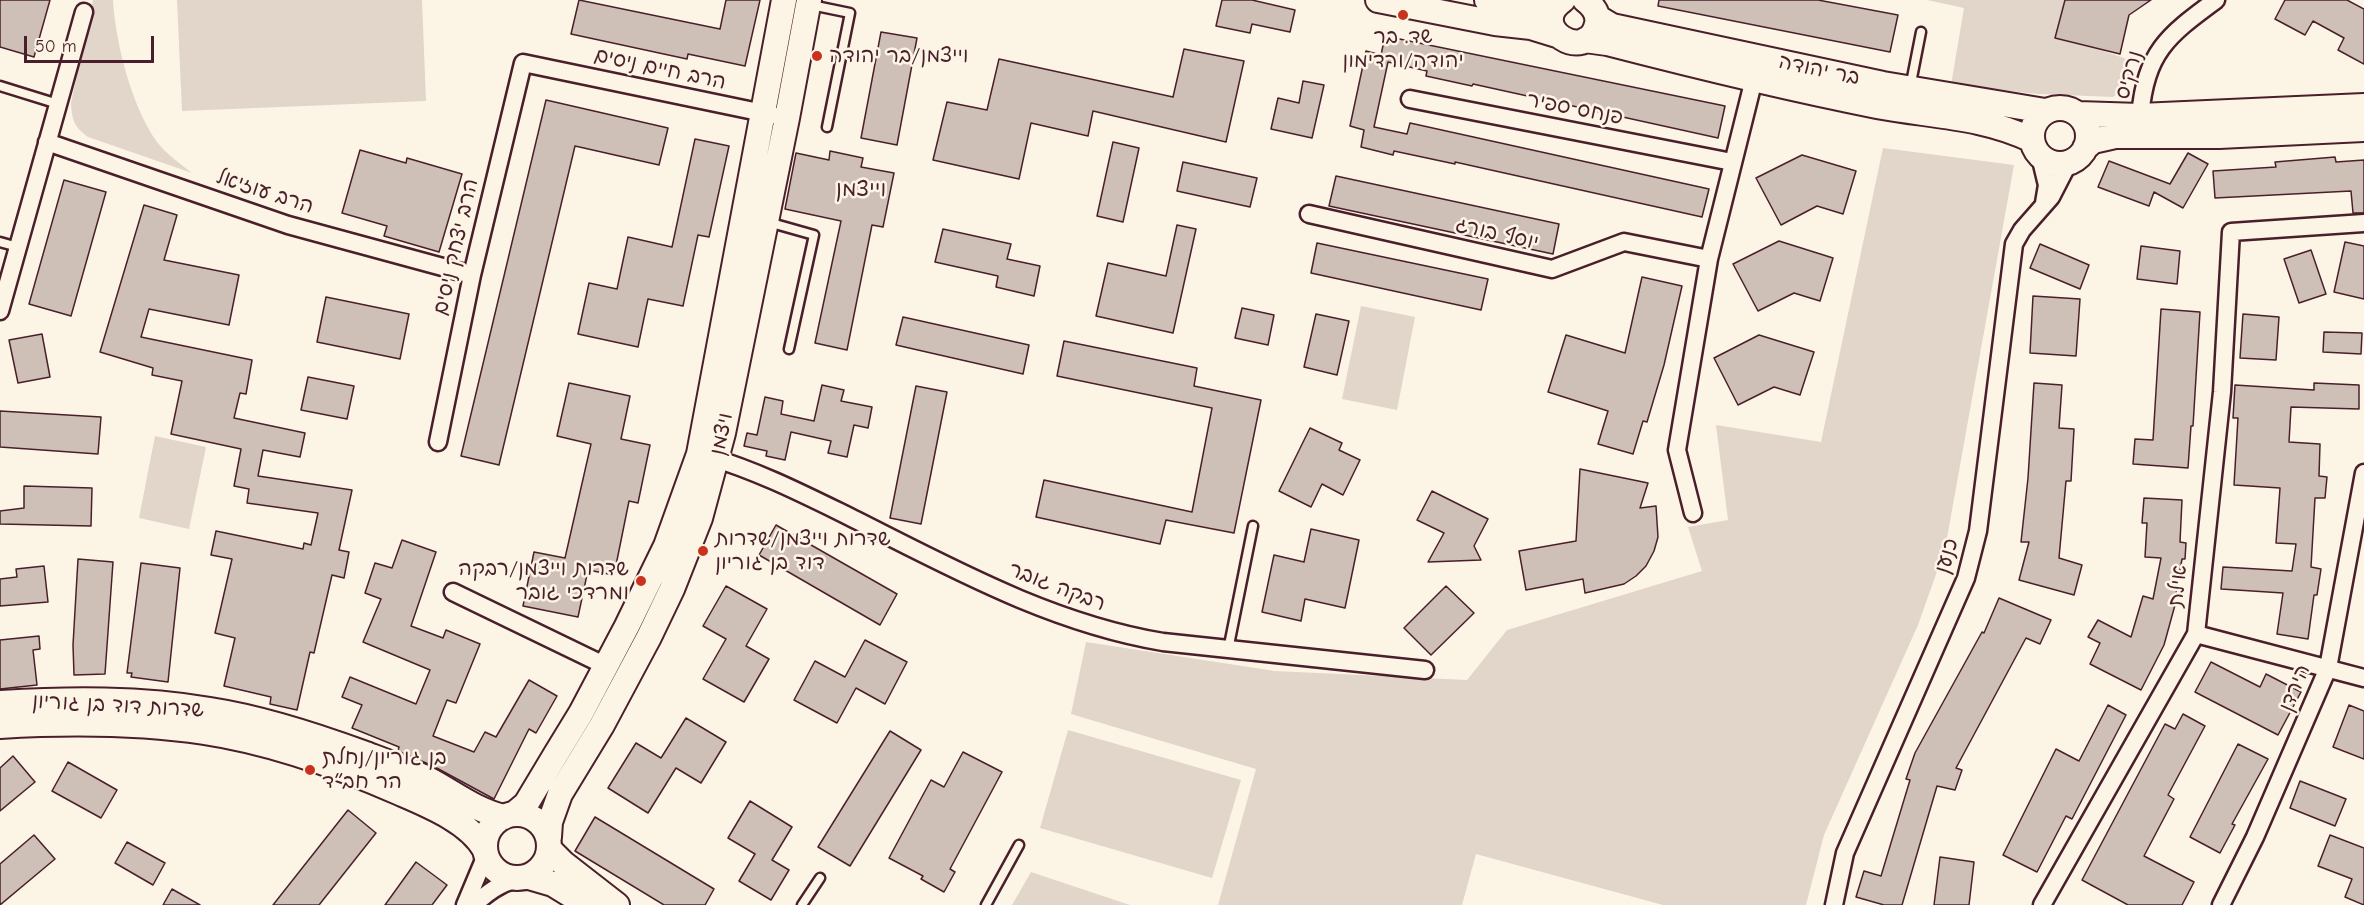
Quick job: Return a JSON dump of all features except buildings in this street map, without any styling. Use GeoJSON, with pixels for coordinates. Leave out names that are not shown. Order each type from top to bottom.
{"type":"FeatureCollection","features":[{"type":"Feature","properties":{"kind":"street"},"geometry":{"type":"LineString","coordinates":[[1378,0],[1531,27],[1557,36]]}},
{"type":"Feature","properties":{"kind":"street"},"geometry":{"type":"LineString","coordinates":[[1487,0],[1520,7],[1549,8],[1560,2]]}},
{"type":"Feature","properties":{"kind":"street","name":"נרקיס"},"geometry":{"type":"LineString","coordinates":[[2140,116],[2148,76],[2161,48],[2176,29],[2216,0]]}},
{"type":"Feature","properties":{"kind":"street","name":"ויצמן"},"geometry":{"type":"LineString","coordinates":[[549,844],[550,822],[560,794],[623,686],[672,589],[700,518],[764,113],[800,1]]}},
{"type":"Feature","properties":{"kind":"street","name":"ויצמן"},"geometry":{"type":"LineString","coordinates":[[509,816],[526,804],[581,713],[650,581],[708,457],[766,222],[787,118],[800,1]]}},
{"type":"Feature","properties":{"kind":"street"},"geometry":{"type":"LineString","coordinates":[[1557,36],[1552,23],[1554,10],[1560,2]]}},
{"type":"Feature","properties":{"kind":"street"},"geometry":{"type":"LineString","coordinates":[[1585,40],[1593,33],[1591,8]]}},
{"type":"Feature","properties":{"kind":"street","name":"בר יהודה"},"geometry":{"type":"LineString","coordinates":[[1591,8],[1611,26],[1910,88],[2045,111]]}},
{"type":"Feature","properties":{"kind":"street"},"geometry":{"type":"LineString","coordinates":[[1,306],[84,12]]}},
{"type":"Feature","properties":{"kind":"street","name":"בר יהודה"},"geometry":{"type":"LineString","coordinates":[[1557,36],[1570,43],[1585,40],[1607,43],[1754,80],[1879,106],[1994,124],[2036,148]]}},
{"type":"Feature","properties":{"kind":"street","name":"הרב חיים ניסים"},"geometry":{"type":"LineString","coordinates":[[523,63],[787,118]]}},
{"type":"Feature","properties":{"kind":"street","name":"הרב יצחק ניסים"},"geometry":{"type":"LineString","coordinates":[[438,442],[472,275],[523,63]]}},
{"type":"Feature","properties":{"kind":"street"},"geometry":{"type":"LineString","coordinates":[[1693,513],[1677,450],[1709,259],[1754,80]]}},
{"type":"Feature","properties":{"kind":"street","name":"פנחס ספיר"},"geometry":{"type":"LineString","coordinates":[[1410,99],[1732,162]]}},
{"type":"Feature","properties":{"kind":"street"},"geometry":{"type":"LineString","coordinates":[[2043,207],[2047,185],[2036,148],[2034,123],[2045,111],[2062,107],[2078,114],[2140,116],[2364,106]]}},
{"type":"Feature","properties":{"kind":"street"},"geometry":{"type":"LineString","coordinates":[[2077,155],[2087,130],[2078,114]]}},
{"type":"Feature","properties":{"kind":"street"},"geometry":{"type":"LineString","coordinates":[[2036,148],[2054,163],[2077,155],[2093,141],[2115,136],[2218,136],[2364,129]]}},
{"type":"Feature","properties":{"kind":"street","name":"הרב עוזיאל"},"geometry":{"type":"LineString","coordinates":[[47,142],[288,225],[472,275]]}},
{"type":"Feature","properties":{"kind":"street","name":"כנען"},"geometry":{"type":"LineString","coordinates":[[1834,905],[1845,853],[1966,578],[1978,531],[2014,244],[2022,230],[2059,185],[2077,155]]}},
{"type":"Feature","properties":{"kind":"street","name":"יוסף בורג"},"geometry":{"type":"LineString","coordinates":[[1309,214],[1552,269],[1624,242],[1709,259]]}},
{"type":"Feature","properties":{"kind":"street","name":"אילת"},"geometry":{"type":"LineString","coordinates":[[2042,905],[2196,634],[2222,392],[2231,232],[2364,223]]}},
{"type":"Feature","properties":{"kind":"street","name":"רבקה גובר"},"geometry":{"type":"LineString","coordinates":[[708,457],[762,474],[1001,592],[1045,611],[1125,636],[1228,650],[1425,670]]}},
{"type":"Feature","properties":{"kind":"street","name":"הירדן"},"geometry":{"type":"LineString","coordinates":[[2221,905],[2256,837],[2328,668],[2364,474]]}},
{"type":"Feature","properties":{"kind":"street"},"geometry":{"type":"LineString","coordinates":[[453,592],[606,666]]}},
{"type":"Feature","properties":{"kind":"street"},"geometry":{"type":"LineString","coordinates":[[2196,634],[2364,678]]}},
{"type":"Feature","properties":{"kind":"street","name":"שדרות דוד בן גוריון"},"geometry":{"type":"LineString","coordinates":[[0,703],[97,701],[156,704],[209,710],[254,719],[363,753],[433,782],[472,806],[509,816]]}},
{"type":"Feature","properties":{"kind":"street","name":"שדרות דוד בן גוריון"},"geometry":{"type":"LineString","coordinates":[[0,726],[96,724],[154,726],[205,732],[248,741],[355,775],[423,802],[464,826],[479,838],[485,853]]}},
{"type":"Feature","properties":{"kind":"street"},"geometry":{"type":"LineString","coordinates":[[465,905],[485,853],[487,834],[497,821],[509,816],[531,817],[545,829],[549,844],[563,863],[617,905]]}},
{"type":"Feature","properties":{"kind":"street"},"geometry":{"type":"LineString","coordinates":[[474,905],[488,892],[502,884],[523,878],[543,866],[549,844]]}},
{"type":"Feature","properties":{"kind":"street"},"geometry":{"type":"LineString","coordinates":[[485,853],[490,865],[507,877],[553,884],[587,905]]}},
{"type":"Feature","properties":{"kind":"lane"},"geometry":{"type":"LineString","coordinates":[[800,1],[850,13],[827,127]]}},
{"type":"Feature","properties":{"kind":"lane"},"geometry":{"type":"LineString","coordinates":[[1910,88],[1921,32]]}},
{"type":"Feature","properties":{"kind":"lane"},"geometry":{"type":"LineString","coordinates":[[0,86],[58,104]]}},
{"type":"Feature","properties":{"kind":"lane"},"geometry":{"type":"LineString","coordinates":[[766,222],[814,235],[789,349]]}},
{"type":"Feature","properties":{"kind":"lane"},"geometry":{"type":"LineString","coordinates":[[0,242],[18,247]]}},
{"type":"Feature","properties":{"kind":"lane"},"geometry":{"type":"LineString","coordinates":[[1228,650],[1253,525]]}},
{"type":"Feature","properties":{"kind":"lane"},"geometry":{"type":"LineString","coordinates":[[986,905],[1019,845]]}},
{"type":"Feature","properties":{"kind":"lane"},"geometry":{"type":"LineString","coordinates":[[802,905],[820,878]]}},
{"type":"Feature","properties":{"kind":"shaded area"},"geometry":{"type":"Polygon","coordinates":[[[93,0],[113,0],[122,57],[143,119],[163,149],[192,173],[88,137],[77,126],[73,119],[71,103],[93,0]]]}},
{"type":"Feature","properties":{"kind":"shaded area"},"geometry":{"type":"Polygon","coordinates":[[[177,0],[422,0],[426,101],[182,111],[177,0]]]}},
{"type":"Feature","properties":{"kind":"shaded area"},"geometry":{"type":"Polygon","coordinates":[[[1927,0],[2066,0],[2056,35],[2130,60],[2129,75],[2123,89],[2113,97],[2038,94],[1951,85],[1964,8],[1927,0]]]}},
{"type":"Feature","properties":{"kind":"shaded area"},"geometry":{"type":"Polygon","coordinates":[[[1883,148],[2014,165],[1945,549],[1918,625],[1824,835],[1806,905],[1663,905],[1476,854],[1462,905],[1218,905],[1256,769],[1071,714],[1086,642],[1275,671],[1467,680],[1507,630],[1702,571],[1688,527],[1728,520],[1716,425],[1821,442],[1883,148]]]}},
{"type":"Feature","properties":{"kind":"shaded area"},"geometry":{"type":"Polygon","coordinates":[[[1361,306],[1415,317],[1397,410],[1342,399],[1361,306]]]}},
{"type":"Feature","properties":{"kind":"shaded area"},"geometry":{"type":"Polygon","coordinates":[[[155,436],[206,447],[189,529],[139,518],[155,436]]]}},
{"type":"Feature","properties":{"kind":"shaded area"},"geometry":{"type":"Polygon","coordinates":[[[1068,730],[1241,780],[1212,878],[1040,828],[1068,730]]]}},
{"type":"Feature","properties":{"kind":"shaded area"},"geometry":{"type":"Polygon","coordinates":[[[1031,872],[1130,905],[1012,905],[1031,872]]]}},
{"type":"Feature","properties":{"kind":"place","name":"שד. בר יהודה/ורדימון"},"geometry":{"type":"Point","coordinates":[1403,15]}},
{"type":"Feature","properties":{"kind":"place","name":"וייצמן/בר יהודה"},"geometry":{"type":"Point","coordinates":[817,56]}},
{"type":"Feature","properties":{"kind":"place","name":"שדרות וייצמן/שדרות דוד בן גוריון"},"geometry":{"type":"Point","coordinates":[703,551]}},
{"type":"Feature","properties":{"kind":"place","name":"שדרות וייצמן/רבקה ומרדכי גובר"},"geometry":{"type":"Point","coordinates":[641,581]}},
{"type":"Feature","properties":{"kind":"place","name":"בן גוריון/נחלת הר חב״ד"},"geometry":{"type":"Point","coordinates":[310,770]}},
{"type":"Feature","properties":{"kind":"district","name":"וייצמן"},"geometry":{"type":"Point","coordinates":[861,190]}}]}
